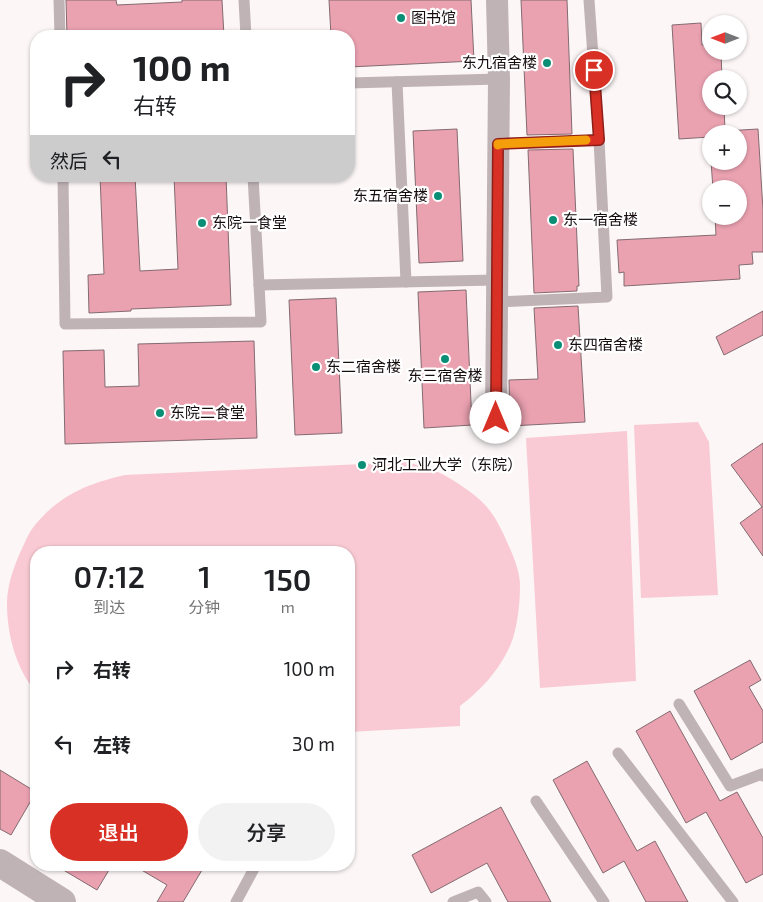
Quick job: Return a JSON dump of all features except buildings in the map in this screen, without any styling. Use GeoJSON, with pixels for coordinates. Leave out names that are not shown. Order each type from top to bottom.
{"type":"FeatureCollection","features":[{"type":"Feature","properties":{"kind":"street"},"geometry":{"type":"LineString","coordinates":[[496,418],[499,79],[497,0]]}},
{"type":"Feature","properties":{"kind":"street"},"geometry":{"type":"LineString","coordinates":[[0,863],[52,899]]}},
{"type":"Feature","properties":{"kind":"lane"},"geometry":{"type":"LineString","coordinates":[[58,0],[60,30]]}},
{"type":"Feature","properties":{"kind":"lane"},"geometry":{"type":"LineString","coordinates":[[244,0],[246,30]]}},
{"type":"Feature","properties":{"kind":"lane"},"geometry":{"type":"LineString","coordinates":[[496,302],[607,297],[599,140],[589,0]]}},
{"type":"Feature","properties":{"kind":"lane"},"geometry":{"type":"LineString","coordinates":[[355,83],[499,79]]}},
{"type":"Feature","properties":{"kind":"lane"},"geometry":{"type":"LineString","coordinates":[[398,82],[406,282]]}},
{"type":"Feature","properties":{"kind":"lane"},"geometry":{"type":"LineString","coordinates":[[498,144],[599,140]]}},
{"type":"Feature","properties":{"kind":"lane"},"geometry":{"type":"LineString","coordinates":[[63,182],[65,324],[261,322],[253,182]]}},
{"type":"Feature","properties":{"kind":"lane"},"geometry":{"type":"LineString","coordinates":[[259,285],[496,280]]}},
{"type":"Feature","properties":{"kind":"lane"},"geometry":{"type":"LineString","coordinates":[[679,704],[730,786],[762,774],[763,776]]}},
{"type":"Feature","properties":{"kind":"lane"},"geometry":{"type":"LineString","coordinates":[[618,752],[733,902]]}},
{"type":"Feature","properties":{"kind":"lane"},"geometry":{"type":"LineString","coordinates":[[536,801],[604,902]]}},
{"type":"Feature","properties":{"kind":"lane"},"geometry":{"type":"LineString","coordinates":[[236,902],[253,871]]}},
{"type":"Feature","properties":{"kind":"lane"},"geometry":{"type":"LineString","coordinates":[[453,902],[478,892],[486,902]]}},
{"type":"Feature","properties":{"kind":"shaded area"},"geometry":{"type":"Polygon","coordinates":[[[698,422],[709,442],[718,595],[641,598],[634,425],[698,422]]]}},
{"type":"Feature","properties":{"kind":"shaded area"},"geometry":{"type":"Polygon","coordinates":[[[627,431],[636,681],[540,688],[526,438],[627,431]]]}},
{"type":"Feature","properties":{"kind":"shaded area"},"geometry":{"type":"Polygon","coordinates":[[[407,462],[436,471],[482,501],[501,528],[514,558],[519,574],[519,605],[513,638],[509,648],[491,676],[460,706],[460,726],[355,732],[355,546],[30,546],[30,684],[14,651],[7,615],[7,596],[10,580],[18,557],[28,535],[56,504],[74,492],[93,484],[125,475],[407,462]]]}},
{"type":"Feature","properties":{"kind":"slow traffic"},"geometry":{"type":"LineString","coordinates":[[498,145],[586,140]]}},
{"type":"Feature","properties":{"kind":"place","name":"图书馆"},"geometry":{"type":"Point","coordinates":[401,18]}},
{"type":"Feature","properties":{"kind":"place","name":"东九宿舍楼"},"geometry":{"type":"Point","coordinates":[547,63]}},
{"type":"Feature","properties":{"kind":"place","name":"东五宿舍楼"},"geometry":{"type":"Point","coordinates":[438,196]}},
{"type":"Feature","properties":{"kind":"place","name":"东一宿舍楼"},"geometry":{"type":"Point","coordinates":[553,220]}},
{"type":"Feature","properties":{"kind":"place","name":"东院一食堂"},"geometry":{"type":"Point","coordinates":[202,223]}},
{"type":"Feature","properties":{"kind":"place","name":"东四宿舍楼"},"geometry":{"type":"Point","coordinates":[558,345]}},
{"type":"Feature","properties":{"kind":"place","name":"东三宿舍楼"},"geometry":{"type":"Point","coordinates":[445,359]}},
{"type":"Feature","properties":{"kind":"place","name":"东二宿舍楼"},"geometry":{"type":"Point","coordinates":[316,367]}},
{"type":"Feature","properties":{"kind":"place","name":"东院二食堂"},"geometry":{"type":"Point","coordinates":[160,413]}},
{"type":"Feature","properties":{"kind":"place","name":"河北工业大学（东院）"},"geometry":{"type":"Point","coordinates":[362,465]}},
{"type":"Feature","properties":{"kind":"route"},"geometry":{"type":"LineString","coordinates":[[496,418],[498,144],[599,140],[594,70]]}}]}
